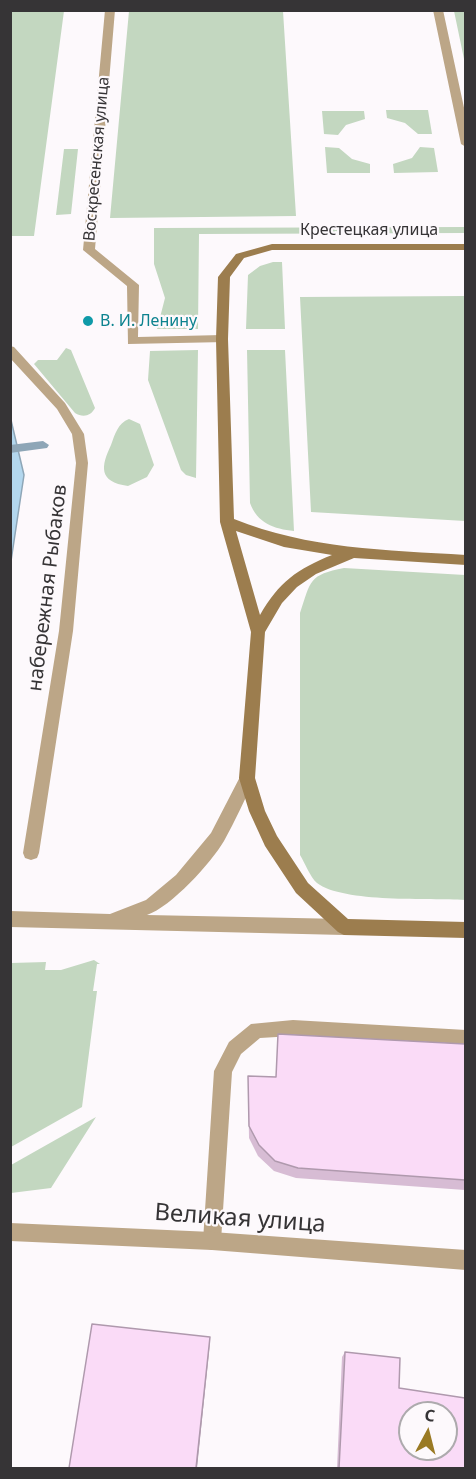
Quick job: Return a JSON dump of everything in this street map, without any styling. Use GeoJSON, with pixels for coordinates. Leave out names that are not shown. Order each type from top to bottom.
{"type":"FeatureCollection","features":[{"type":"Feature","properties":{"kind":"main road","name":"Крестецкая улица"},"geometry":{"type":"LineString","coordinates":[[222,339],[224,277],[240,256],[272,247],[465,247]]}},
{"type":"Feature","properties":{"kind":"main road"},"geometry":{"type":"LineString","coordinates":[[222,339],[227,522],[258,632],[247,778],[256,811],[277,851],[302,888],[344,927],[465,930]]}},
{"type":"Feature","properties":{"kind":"main road"},"geometry":{"type":"LineString","coordinates":[[227,522],[254,535],[285,543],[352,553],[465,560]]}},
{"type":"Feature","properties":{"kind":"main road"},"geometry":{"type":"LineString","coordinates":[[258,632],[278,597],[292,584],[310,570],[352,553]]}},
{"type":"Feature","properties":{"kind":"street","name":"Воскресенская улица"},"geometry":{"type":"LineString","coordinates":[[110,10],[89,250],[133,285],[132,340],[222,339]]}},
{"type":"Feature","properties":{"kind":"street"},"geometry":{"type":"LineString","coordinates":[[438,10],[465,144]]}},
{"type":"Feature","properties":{"kind":"street","name":"набережная Рыбаков"},"geometry":{"type":"LineString","coordinates":[[10,350],[62,406],[78,434],[82,463],[66,631],[31,853]]}},
{"type":"Feature","properties":{"kind":"street"},"geometry":{"type":"LineString","coordinates":[[106,920],[150,906],[182,880],[217,838],[247,778]]}},
{"type":"Feature","properties":{"kind":"street"},"geometry":{"type":"LineString","coordinates":[[10,919],[344,927]]}},
{"type":"Feature","properties":{"kind":"street"},"geometry":{"type":"LineString","coordinates":[[212,1241],[223,1071],[235,1048],[257,1030],[293,1028],[465,1038]]}},
{"type":"Feature","properties":{"kind":"street","name":"Великая улица"},"geometry":{"type":"LineString","coordinates":[[10,1232],[212,1241],[465,1260]]}},
{"type":"Feature","properties":{"kind":"green space"},"geometry":{"type":"Polygon","coordinates":[[[11,10],[64,11],[34,236],[11,236],[11,10]]]}},
{"type":"Feature","properties":{"kind":"green space"},"geometry":{"type":"Polygon","coordinates":[[[129,11],[283,11],[296,216],[110,218],[129,11]]]}},
{"type":"Feature","properties":{"kind":"green space"},"geometry":{"type":"Polygon","coordinates":[[[454,11],[465,11],[465,59],[464,59],[454,11]]]}},
{"type":"Feature","properties":{"kind":"green space"},"geometry":{"type":"Polygon","coordinates":[[[386,110],[428,110],[432,134],[418,134],[405,123],[387,118],[386,110]]]}},
{"type":"Feature","properties":{"kind":"green space"},"geometry":{"type":"Polygon","coordinates":[[[322,111],[364,111],[365,119],[346,125],[338,135],[324,134],[322,111]]]}},
{"type":"Feature","properties":{"kind":"green space"},"geometry":{"type":"Polygon","coordinates":[[[325,147],[339,148],[352,159],[370,164],[370,173],[327,173],[325,147]]]}},
{"type":"Feature","properties":{"kind":"green space"},"geometry":{"type":"Polygon","coordinates":[[[420,147],[434,148],[438,172],[394,173],[393,164],[412,158],[420,147]]]}},
{"type":"Feature","properties":{"kind":"green space"},"geometry":{"type":"Polygon","coordinates":[[[64,149],[78,149],[71,214],[56,215],[64,149]]]}},
{"type":"Feature","properties":{"kind":"green space"},"geometry":{"type":"Polygon","coordinates":[[[464,227],[465,233],[199,234],[198,329],[157,329],[165,298],[154,264],[154,228],[464,227]]]}},
{"type":"Feature","properties":{"kind":"green space"},"geometry":{"type":"Polygon","coordinates":[[[282,262],[285,329],[246,329],[248,275],[260,266],[282,262]]]}},
{"type":"Feature","properties":{"kind":"green space"},"geometry":{"type":"Polygon","coordinates":[[[465,296],[465,521],[311,512],[300,297],[465,296]]]}},
{"type":"Feature","properties":{"kind":"green space"},"geometry":{"type":"Polygon","coordinates":[[[66,348],[71,350],[95,408],[86,415],[75,413],[34,364],[38,360],[57,360],[66,348]]]}},
{"type":"Feature","properties":{"kind":"green space"},"geometry":{"type":"Polygon","coordinates":[[[198,350],[196,478],[186,475],[181,470],[148,380],[150,351],[198,350]]]}},
{"type":"Feature","properties":{"kind":"green space"},"geometry":{"type":"Polygon","coordinates":[[[247,350],[285,350],[294,531],[267,524],[257,516],[250,503],[247,350]]]}},
{"type":"Feature","properties":{"kind":"green space"},"geometry":{"type":"Polygon","coordinates":[[[129,419],[140,424],[154,465],[147,477],[128,486],[111,481],[104,472],[104,466],[117,429],[129,419]]]}},
{"type":"Feature","properties":{"kind":"green space"},"geometry":{"type":"Polygon","coordinates":[[[344,568],[465,575],[465,900],[366,897],[346,894],[317,883],[300,855],[300,613],[313,581],[324,573],[344,568]]]}},
{"type":"Feature","properties":{"kind":"green space"},"geometry":{"type":"Polygon","coordinates":[[[94,960],[100,964],[97,964],[93,991],[97,991],[82,1107],[11,1147],[11,963],[46,962],[45,970],[61,970],[94,960]]]}},
{"type":"Feature","properties":{"kind":"green space"},"geometry":{"type":"Polygon","coordinates":[[[96,1117],[51,1188],[11,1193],[11,1165],[96,1117]]]}},
{"type":"Feature","properties":{"kind":"water"},"geometry":{"type":"Polygon","coordinates":[[[10,420],[24,475],[11,561],[10,420]]]}},
{"type":"Feature","properties":{"kind":"building"},"geometry":{"type":"Polygon","coordinates":[[[278,1034],[465,1044],[465,1180],[298,1168],[275,1161],[259,1145],[249,1126],[248,1076],[276,1077],[278,1034]]]}},
{"type":"Feature","properties":{"kind":"building"},"geometry":{"type":"Polygon","coordinates":[[[92,1324],[210,1337],[196,1468],[69,1468],[92,1324]]]}},
{"type":"Feature","properties":{"kind":"building"},"geometry":{"type":"Polygon","coordinates":[[[345,1352],[400,1358],[399,1388],[465,1398],[465,1468],[339,1468],[345,1352]]]}},
{"type":"Feature","properties":{"kind":"waterway"},"geometry":{"type":"LineString","coordinates":[[10,449],[43,445]]}},
{"type":"Feature","properties":{"kind":"place","name":"В. И. Ленину"},"geometry":{"type":"Point","coordinates":[88,321]}}]}
